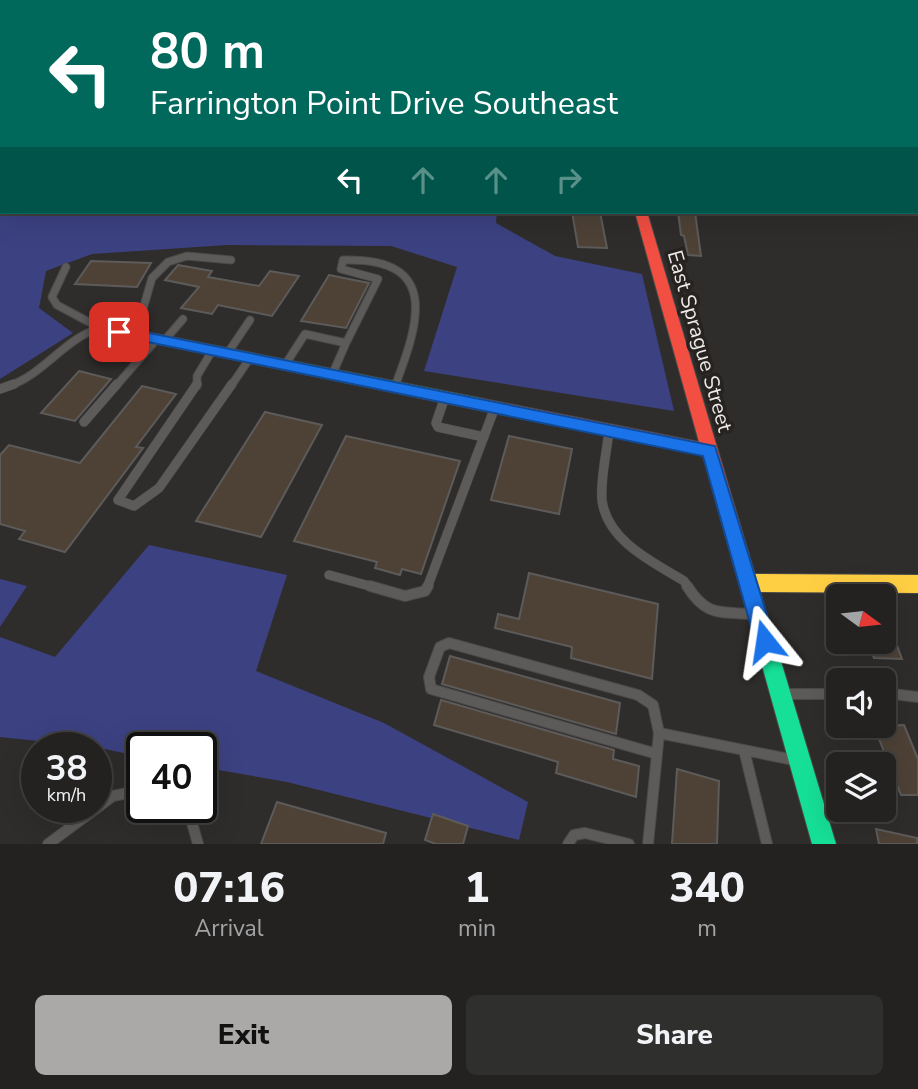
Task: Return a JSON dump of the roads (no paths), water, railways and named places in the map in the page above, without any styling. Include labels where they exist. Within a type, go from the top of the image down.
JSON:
[{"type":"street","name":"East Sprague Street","points":[[642,214],[824,844]]},
{"type":"street","points":[[100,328],[710,450]]},
{"type":"street","points":[[749,583],[918,584]]},
{"type":"lane","points":[[119,332],[146,304],[151,281],[158,269],[170,261],[190,255],[231,260]]},
{"type":"lane","points":[[332,375],[378,279],[341,269],[343,260],[389,266],[407,275],[418,299],[409,349],[394,387]]},
{"type":"lane","points":[[66,267],[52,297],[57,305],[100,328]]},
{"type":"lane","points":[[84,422],[183,319]]},
{"type":"lane","points":[[250,320],[197,376],[197,386],[118,500],[134,506],[159,488],[250,358]]},
{"type":"lane","points":[[0,389],[23,381],[86,332],[100,328]]},
{"type":"lane","points":[[285,365],[305,334],[338,339],[346,343]]},
{"type":"lane","points":[[445,397],[436,423],[438,427],[484,437]]},
{"type":"lane","points":[[329,575],[405,596],[425,591],[432,581],[495,407]]},
{"type":"lane","points":[[609,430],[602,501],[615,531],[634,549],[677,575],[695,600],[709,611],[757,614]]},
{"type":"lane","points":[[648,844],[657,754],[659,733],[653,705],[638,695],[449,643],[440,647],[429,677],[431,688],[657,754]]},
{"type":"lane","points":[[779,694],[826,694]]},
{"type":"lane","points":[[896,694],[918,697]]},
{"type":"lane","points":[[659,733],[800,761]]},
{"type":"lane","points":[[744,750],[767,844]]},
{"type":"lane","points":[[48,844],[113,796],[126,793]]},
{"type":"lane","points":[[192,823],[198,844]]},
{"type":"lane","points":[[568,844],[574,835],[585,833],[629,844]]}]
